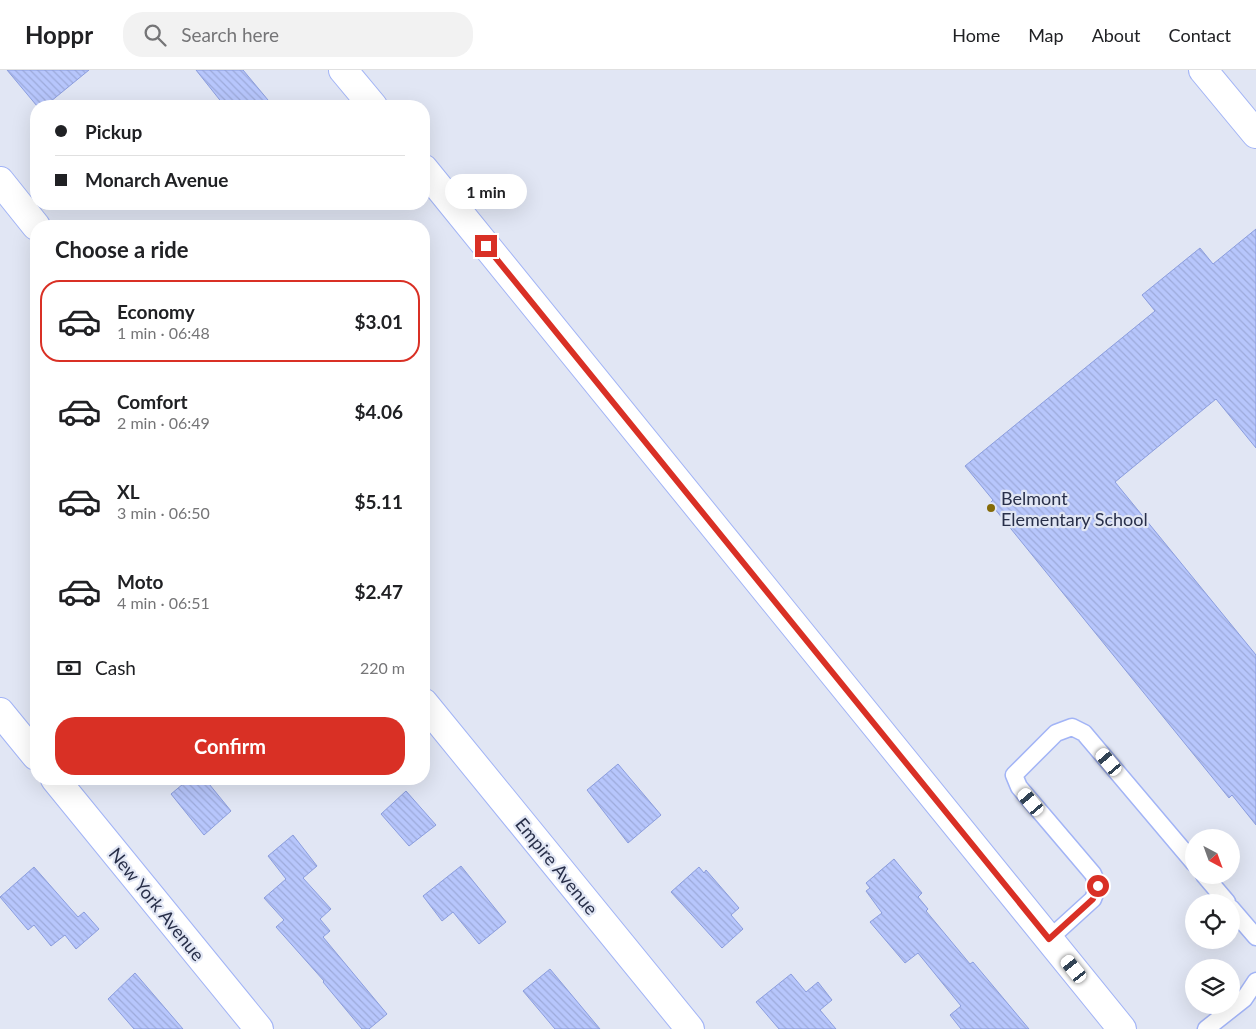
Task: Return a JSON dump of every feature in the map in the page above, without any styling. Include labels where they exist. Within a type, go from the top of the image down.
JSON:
[{"type":"street","points":[[343,70],[368,100]]},
{"type":"street","points":[[1203,70],[1256,134]]},
{"type":"street","points":[[430,176],[1122,1029]]},
{"type":"street","points":[[0,181],[31,220]]},
{"type":"street","name":"Empire Avenue","points":[[430,710],[690,1029]]},
{"type":"street","points":[[0,712],[30,749]]},
{"type":"street","name":"New York Avenue","points":[[60,785],[259,1029]]},
{"type":"lane","points":[[1049,939],[1093,899],[1098,886],[1093,874],[1019,787],[1014,775],[1020,766],[1056,733],[1072,727],[1084,733],[1185,852]]},
{"type":"lane","points":[[1212,884],[1220,894]]},
{"type":"lane","points":[[1240,918],[1256,937]]},
{"type":"lane","points":[[1206,1029],[1244,999],[1256,981]]},
{"type":"building","points":[[7,70],[89,70],[52,100],[32,100]]},
{"type":"building","points":[[196,70],[243,70],[268,100],[220,100]]},
{"type":"building","points":[[1256,229],[1256,448],[1216,399],[1115,482],[1256,655],[1256,825],[1232,795],[1229,798],[990,503],[993,500],[965,466],[1155,311],[1142,295],[1200,248],[1213,264]]},
{"type":"building","points":[[618,764],[661,815],[628,843],[587,790]]},
{"type":"building","points":[[182,785],[210,785],[231,811],[204,835],[171,794]]},
{"type":"building","points":[[406,791],[436,825],[409,846],[381,814]]},
{"type":"building","points":[[293,835],[317,866],[303,878],[331,909],[320,919],[330,931],[323,937],[387,1014],[369,1029],[362,1029],[324,981],[276,927],[284,920],[264,898],[286,879],[268,856]]},
{"type":"building","points":[[894,859],[922,893],[918,897],[928,909],[926,911],[970,964],[973,962],[1029,1029],[961,1029],[950,1015],[961,1006],[918,953],[905,963],[870,922],[882,913],[866,891],[870,888],[866,883]]},
{"type":"building","points":[[461,866],[506,922],[479,944],[453,912],[442,921],[423,896]]},
{"type":"building","points":[[34,867],[78,917],[84,912],[99,929],[76,949],[65,935],[51,946],[34,925],[28,930],[0,897]]},
{"type":"building","points":[[699,867],[704,873],[706,870],[739,908],[731,915],[743,929],[722,948],[671,892]]},
{"type":"building","points":[[550,969],[600,1029],[555,1029],[523,991]]},
{"type":"building","points":[[135,973],[183,1029],[134,1029],[108,999]]},
{"type":"building","points":[[791,974],[806,992],[818,982],[832,1000],[820,1010],[836,1029],[779,1029],[756,1002]]},
{"type":"place","name":"Belmont Elementary School","points":[[991,508]]},
{"type":"route","points":[[486,246],[1049,939],[1093,899],[1098,886]]}]
